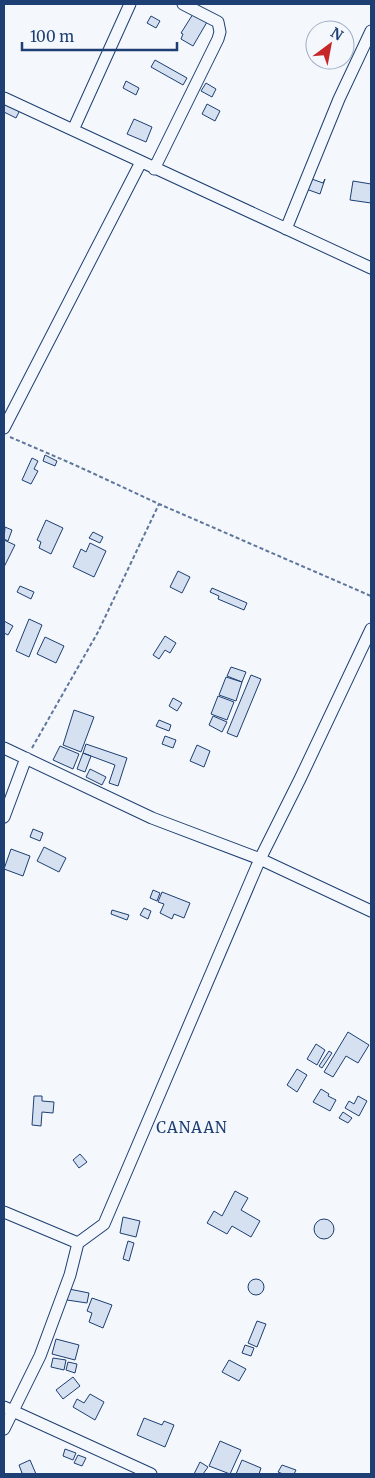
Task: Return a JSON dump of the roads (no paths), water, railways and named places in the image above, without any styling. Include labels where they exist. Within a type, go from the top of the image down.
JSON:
[{"type":"street","points":[[73,130],[130,4]]},
{"type":"street","points":[[154,168],[220,32],[218,22],[183,4]]},
{"type":"street","points":[[286,229],[339,99],[371,31]]},
{"type":"street","points":[[4,98],[371,268]]},
{"type":"street","points":[[4,428],[141,162]]},
{"type":"street","points":[[4,1429],[8,1409],[40,1356],[70,1275],[78,1242],[104,1224],[260,859],[371,629]]},
{"type":"street","points":[[4,748],[152,818],[260,859],[371,911]]},
{"type":"street","points":[[4,816],[26,758]]},
{"type":"street","points":[[4,1212],[78,1242]]},
{"type":"street","points":[[8,1409],[151,1474]]},
{"type":"district","name":"CANAAN","points":[[192,1128]]}]
